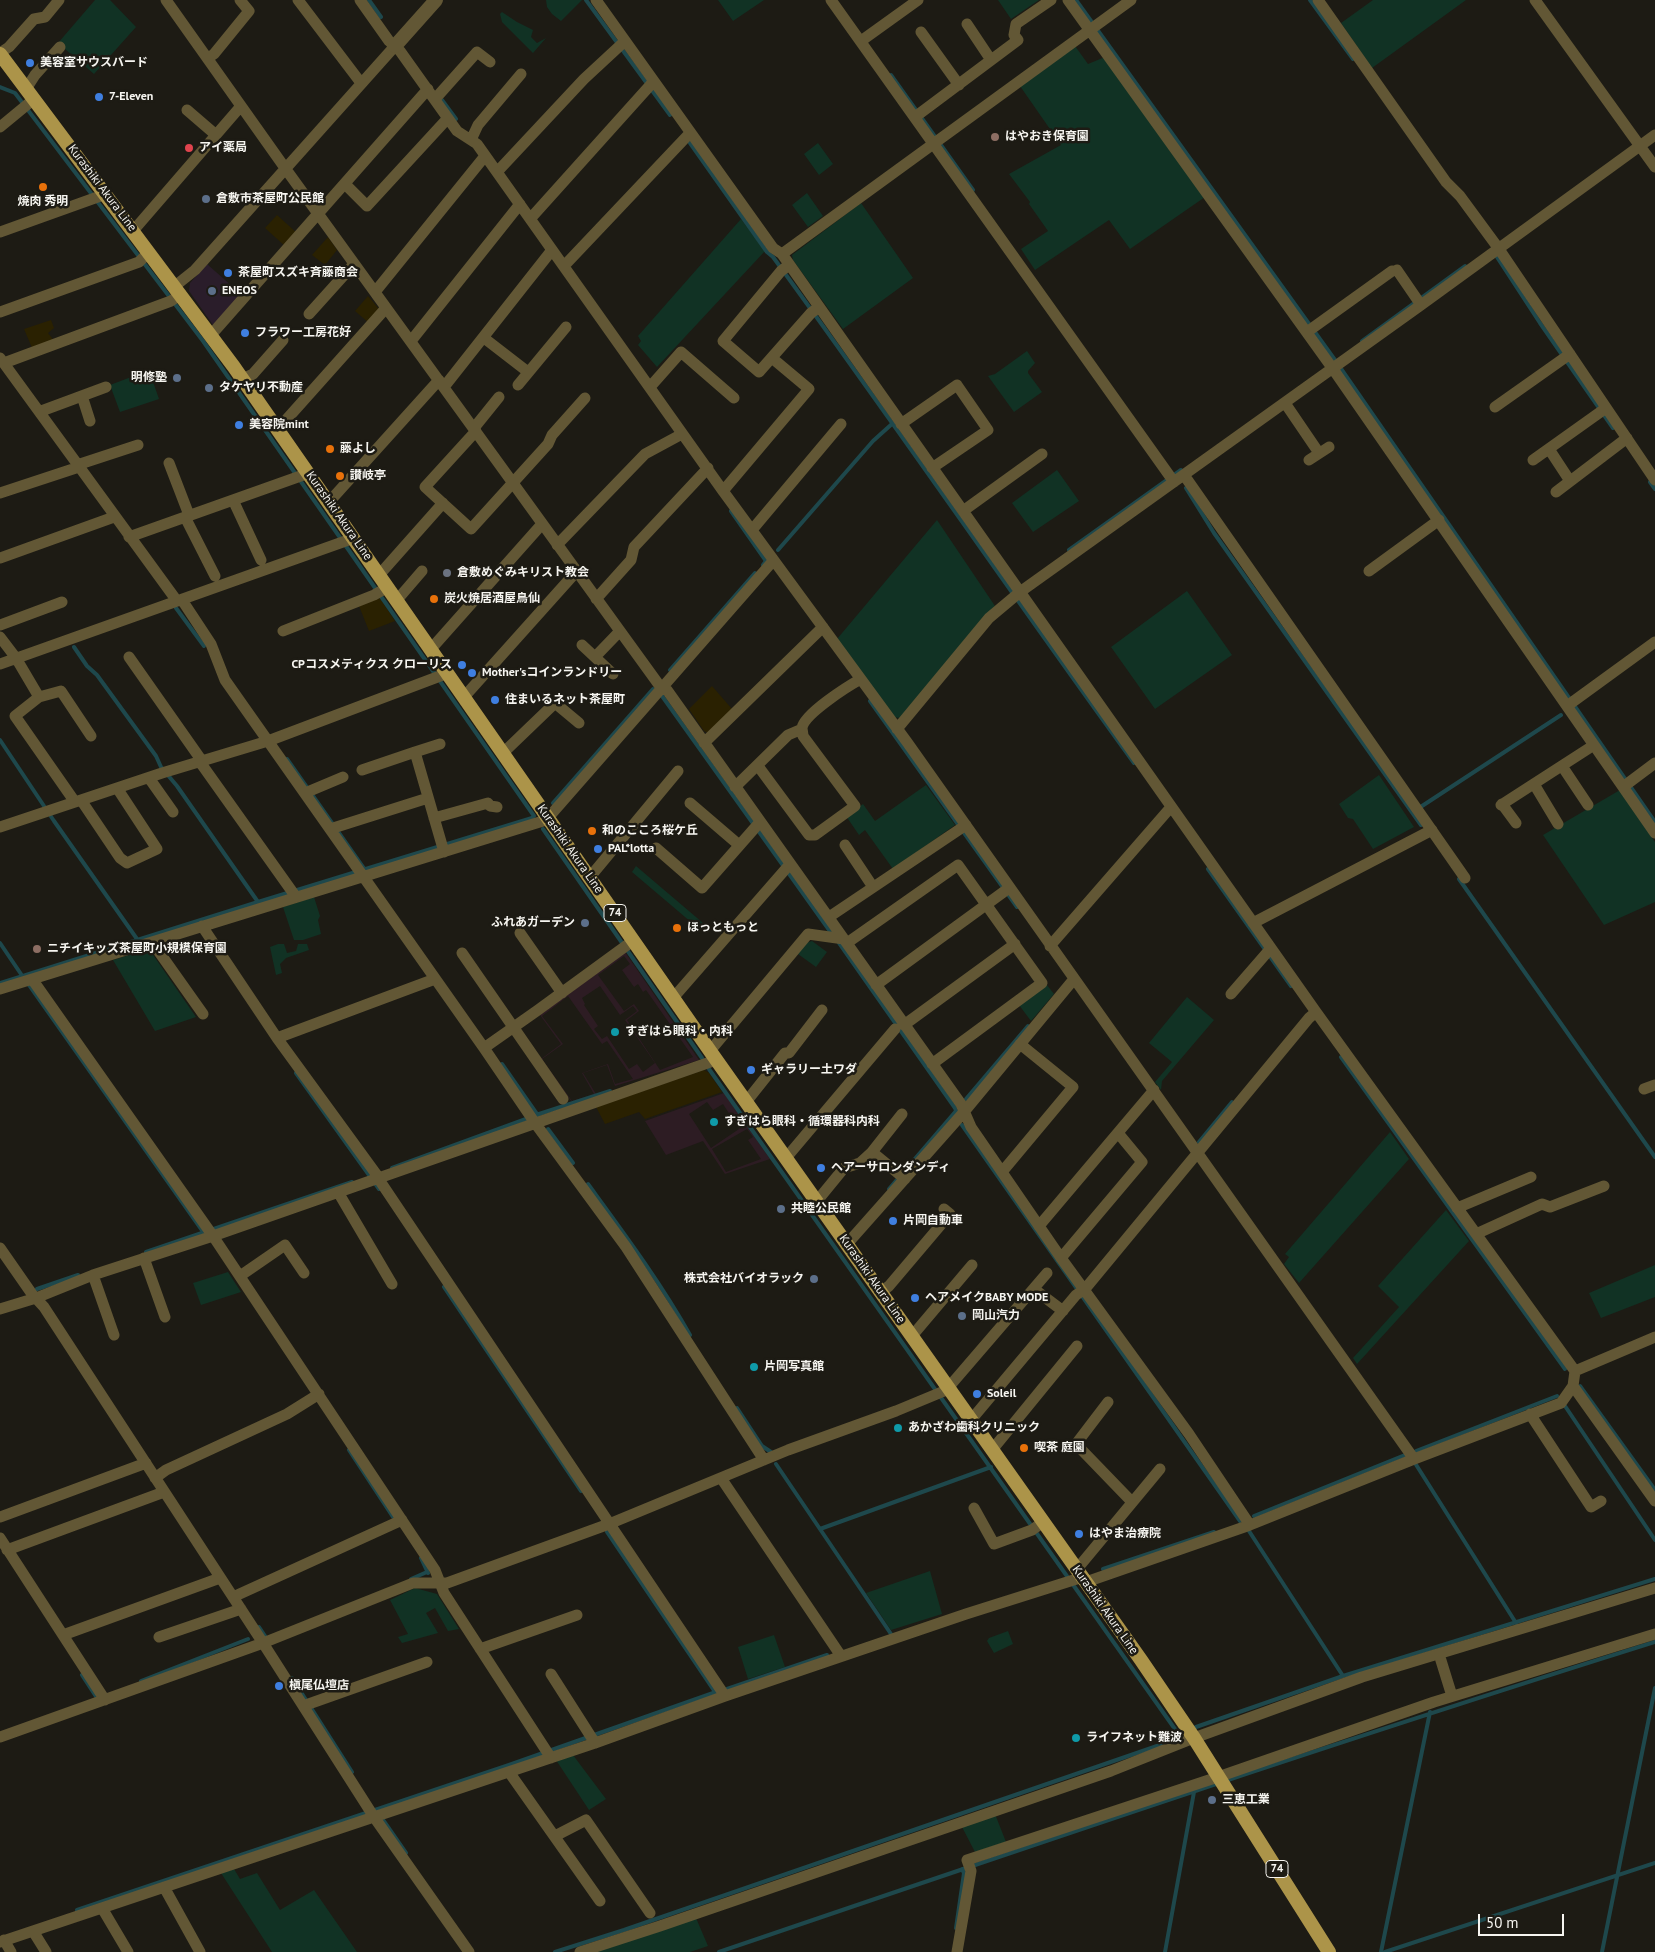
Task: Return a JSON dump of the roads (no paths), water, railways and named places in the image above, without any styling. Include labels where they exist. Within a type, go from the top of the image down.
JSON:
[{"type":"main road","name":"Kurashiki Akura Line","points":[[0,54],[28,100],[98,197],[133,231],[144,257],[211,335],[243,379],[278,429],[301,476],[329,502],[347,540],[380,574],[382,591],[397,600],[431,649],[441,676],[464,697],[590,876],[627,944],[674,997],[912,1336],[944,1391],[971,1420],[992,1450],[1037,1526],[1078,1578],[1194,1738],[1328,1952]]},
{"type":"street","points":[[0,54],[9,47],[34,19],[44,16],[59,0]]},
{"type":"street","points":[[166,0],[352,266],[375,292],[385,310],[411,342],[540,526],[557,544],[574,574],[596,598],[617,633],[662,689],[667,690],[735,787],[757,825],[787,868],[829,917],[839,939],[876,985],[899,1027],[932,1064],[961,1104],[971,1127],[1040,1226],[1081,1292],[1189,1434],[1250,1524]]},
{"type":"street","points":[[208,58],[214,54],[249,12],[240,0]]},
{"type":"street","points":[[298,0],[361,83]]},
{"type":"street","points":[[360,0],[462,136],[477,144],[483,158],[497,172],[517,207],[530,219],[550,252],[564,266],[650,387],[705,471],[723,491],[773,561],[782,569],[820,630],[857,681],[898,729],[1006,890],[1050,946],[1072,981],[1198,1152],[1414,1458]]},
{"type":"street","points":[[436,0],[285,168],[175,295],[1,360],[40,413],[111,518],[129,537],[211,644],[224,680],[268,741],[309,791],[361,873],[435,979],[487,1046],[535,1123],[626,1247],[764,1460]]},
{"type":"street","points":[[12,1952],[2,1941],[375,1814],[509,1772],[548,1754],[725,1696],[839,1653],[1250,1524],[1414,1458],[1560,1403],[1573,1386],[1575,1371],[1268,951],[1254,923],[1169,809],[1016,595],[963,512],[901,424],[785,268],[782,254],[773,248],[690,132],[651,84],[596,0]]},
{"type":"street","points":[[831,0],[864,39],[1176,478],[1417,809],[1428,832],[1465,878]]},
{"type":"street","points":[[864,39],[918,0]]},
{"type":"street","points":[[918,115],[1018,40],[1014,35],[1016,24],[1052,0]]},
{"type":"street","points":[[1068,0],[1094,27],[1311,329],[1439,520],[1570,703],[1594,745],[1626,785],[1655,833]]},
{"type":"street","points":[[782,254],[1132,0]]},
{"type":"street","points":[[1318,0],[1446,182],[1460,196],[1566,357],[1624,440],[1655,480]]},
{"type":"street","points":[[1535,0],[1655,167]]},
{"type":"street","points":[[967,24],[991,60]]},
{"type":"street","points":[[921,32],[958,85]]},
{"type":"street","points":[[497,172],[584,79],[623,43]]},
{"type":"street","points":[[0,127],[28,100],[35,75],[60,47]]},
{"type":"street","points":[[435,99],[477,52],[490,62]]},
{"type":"street","points":[[471,140],[478,125],[521,74]]},
{"type":"street","points":[[530,219],[651,84]]},
{"type":"street","points":[[211,335],[428,89]]},
{"type":"street","points":[[133,231],[240,108]]},
{"type":"street","points":[[187,110],[216,135]]},
{"type":"street","points":[[345,184],[367,206],[448,118]]},
{"type":"street","points":[[564,266],[690,132]]},
{"type":"street","points":[[898,729],[988,618],[1016,595],[1176,478],[1284,403],[1419,301],[1496,249],[1655,135]]},
{"type":"street","points":[[375,292],[483,158]]},
{"type":"street","points":[[0,232],[98,197]]},
{"type":"street","points":[[411,342],[517,207]]},
{"type":"street","points":[[329,502],[484,338],[550,252]]},
{"type":"street","points":[[0,312],[144,257]]},
{"type":"street","points":[[309,314],[352,266]]},
{"type":"street","points":[[785,268],[723,340],[759,372],[815,310]]},
{"type":"street","points":[[1311,329],[1394,270],[1419,301]]},
{"type":"street","points":[[278,429],[385,310]]},
{"type":"street","points":[[518,385],[566,327]]},
{"type":"street","points":[[484,338],[528,372]]},
{"type":"street","points":[[243,379],[253,374],[283,340]]},
{"type":"street","points":[[650,387],[681,352],[734,398]]},
{"type":"street","points":[[1495,407],[1566,357]]},
{"type":"street","points":[[723,491],[809,389],[772,358]]},
{"type":"street","points":[[901,424],[957,385],[988,430],[932,468]]},
{"type":"street","points":[[40,413],[106,387]]},
{"type":"street","points":[[82,396],[90,421]]},
{"type":"street","points":[[499,397],[474,432],[425,487],[471,529],[548,444],[552,435],[585,398]]},
{"type":"street","points":[[1284,403],[1319,454]]},
{"type":"street","points":[[1533,460],[1603,410]]},
{"type":"street","points":[[752,530],[841,424]]},
{"type":"street","points":[[557,544],[645,454],[680,435]]},
{"type":"street","points":[[1556,492],[1624,440]]},
{"type":"street","points":[[0,494],[138,445]]},
{"type":"street","points":[[1549,449],[1570,481]]},
{"type":"street","points":[[963,512],[1042,454]]},
{"type":"street","points":[[169,463],[187,516],[215,576]]},
{"type":"street","points":[[596,598],[631,560],[634,547],[705,471]]},
{"type":"street","points":[[129,537],[301,476]]},
{"type":"street","points":[[233,500],[261,560]]},
{"type":"street","points":[[380,574],[442,503]]},
{"type":"street","points":[[0,558],[111,518]]},
{"type":"street","points":[[1369,571],[1439,520]]},
{"type":"street","points":[[431,649],[540,526]]},
{"type":"street","points":[[0,664],[347,540]]},
{"type":"street","points":[[0,990],[152,942],[293,893],[443,848],[541,822],[548,818],[773,561]]},
{"type":"street","points":[[397,600],[422,571]]},
{"type":"street","points":[[464,697],[574,574]]},
{"type":"street","points":[[283,631],[382,591]]},
{"type":"street","points":[[0,625],[62,602]]},
{"type":"street","points":[[704,743],[820,630]]},
{"type":"street","points":[[595,657],[617,633]]},
{"type":"street","points":[[0,637],[16,658],[39,697]]},
{"type":"street","points":[[1570,703],[1655,642]]},
{"type":"street","points":[[582,644],[612,674]]},
{"type":"street","points":[[129,657],[293,893]]},
{"type":"street","points":[[0,827],[166,772],[268,741],[441,676]]},
{"type":"street","points":[[758,766],[809,835],[815,835],[855,806],[804,736],[802,728],[806,719],[838,693],[857,681]]},
{"type":"street","points":[[91,736],[61,692],[39,697],[15,716],[120,858],[127,863],[157,849],[117,788]]},
{"type":"street","points":[[503,753],[555,703],[579,723]]},
{"type":"street","points":[[735,787],[788,735],[802,728]]},
{"type":"street","points":[[362,770],[440,744]]},
{"type":"street","points":[[1516,823],[1501,805],[1594,745]]},
{"type":"street","points":[[415,752],[443,848]]},
{"type":"street","points":[[1626,785],[1655,763]]},
{"type":"street","points":[[1562,766],[1588,805]]},
{"type":"street","points":[[590,876],[678,771]]},
{"type":"street","points":[[309,791],[343,776]]},
{"type":"street","points":[[149,778],[173,812]]},
{"type":"street","points":[[1534,784],[1558,824]]},
{"type":"street","points":[[334,828],[428,798]]},
{"type":"street","points":[[434,818],[490,802]]},
{"type":"street","points":[[690,803],[739,845]]},
{"type":"street","points":[[1050,946],[1169,809]]},
{"type":"street","points":[[656,848],[702,888],[757,825]]},
{"type":"street","points":[[829,917],[962,827]]},
{"type":"street","points":[[1254,923],[1428,832]]},
{"type":"street","points":[[845,845],[873,887]]},
{"type":"street","points":[[0,1309],[36,1298],[210,1232],[338,1192],[376,1177],[535,1123],[713,1055],[808,934],[839,939],[958,865],[1042,983],[932,1064]]},
{"type":"street","points":[[674,997],[787,868]]},
{"type":"street","points":[[876,985],[1006,890]]},
{"type":"street","points":[[197,927],[376,1177],[725,1696]]},
{"type":"street","points":[[520,933],[562,993]]},
{"type":"street","points":[[152,942],[203,1014]]},
{"type":"street","points":[[487,1046],[627,944]]},
{"type":"street","points":[[786,1158],[899,1027],[1015,944]]},
{"type":"street","points":[[1231,994],[1268,951]]},
{"type":"street","points":[[462,953],[564,1099]]},
{"type":"street","points":[[277,1038],[435,979]]},
{"type":"street","points":[[28,981],[240,1276],[315,1396],[399,1521],[435,1570],[444,1593],[548,1754]]},
{"type":"street","points":[[847,1244],[902,1176],[964,1112],[1072,981]]},
{"type":"street","points":[[746,1102],[785,1053],[789,1053],[822,1010]]},
{"type":"street","points":[[971,1420],[1081,1292],[1313,1014]]},
{"type":"street","points":[[1002,1172],[1073,1087],[1020,1044]]},
{"type":"street","points":[[1040,1226],[1152,1092]]},
{"type":"street","points":[[816,1201],[844,1168],[860,1164],[872,1152],[902,1114]]},
{"type":"street","points":[[1061,1258],[1142,1162],[1118,1133]]},
{"type":"street","points":[[872,1152],[902,1176]]},
{"type":"street","points":[[1457,1208],[1530,1177]]},
{"type":"street","points":[[1476,1234],[1542,1204],[1550,1206],[1604,1186]]},
{"type":"street","points":[[338,1192],[392,1284]]},
{"type":"street","points":[[881,1292],[889,1286],[950,1214],[944,1209]]},
{"type":"street","points":[[240,1276],[284,1246],[304,1274]]},
{"type":"street","points":[[0,1248],[36,1298],[146,1463],[158,1476],[164,1492],[220,1578],[236,1596],[241,1609],[263,1643],[306,1704],[375,1814],[469,1952]]},
{"type":"street","points":[[144,1258],[165,1317]]},
{"type":"street","points":[[912,1336],[920,1329],[972,1265]]},
{"type":"street","points":[[0,1737],[103,1697],[263,1643],[413,1582],[447,1583],[944,1391],[1047,1273]]},
{"type":"street","points":[[93,1275],[114,1335]]},
{"type":"street","points":[[1034,1289],[1063,1311]]},
{"type":"street","points":[[1575,1371],[1655,1337]]},
{"type":"street","points":[[992,1450],[1077,1346]]},
{"type":"street","points":[[1573,1386],[1655,1501]]},
{"type":"street","points":[[158,1476],[287,1414],[315,1396]]},
{"type":"street","points":[[1108,1402],[1076,1444],[1132,1502]]},
{"type":"street","points":[[1530,1414],[1591,1507],[1601,1501]]},
{"type":"street","points":[[0,1517],[146,1463]]},
{"type":"street","points":[[1078,1578],[1132,1502],[1160,1469]]},
{"type":"street","points":[[721,1478],[839,1653]]},
{"type":"street","points":[[7,1550],[164,1492]]},
{"type":"street","points":[[974,1508],[994,1544],[1037,1526]]},
{"type":"street","points":[[236,1596],[399,1521]]},
{"type":"street","points":[[0,1538],[103,1697]]},
{"type":"street","points":[[63,1635],[220,1578]]},
{"type":"street","points":[[580,1952],[1111,1771],[1194,1738],[1362,1677],[1655,1588]]},
{"type":"street","points":[[158,1637],[241,1609]]},
{"type":"street","points":[[480,1649],[577,1615]]},
{"type":"street","points":[[957,1952],[969,1866],[967,1860],[1220,1781],[1452,1696],[1655,1634]]},
{"type":"street","points":[[1439,1654],[1452,1696]]},
{"type":"street","points":[[306,1704],[427,1662]]},
{"type":"street","points":[[551,1674],[592,1740]]},
{"type":"street","points":[[509,1772],[600,1901]]},
{"type":"street","points":[[555,1836],[586,1820],[650,1913]]},
{"type":"street","points":[[164,1887],[200,1952]]},
{"type":"street","points":[[102,1908],[128,1952]]},
{"type":"street","points":[[33,1931],[46,1952]]},
{"type":"waterway","points":[[369,0],[381,17]]},
{"type":"waterway","points":[[586,0],[670,115]]},
{"type":"waterway","points":[[1076,0],[1335,360],[1655,822]]},
{"type":"waterway","points":[[1310,0],[1353,59]]},
{"type":"waterway","points":[[891,75],[973,190]]},
{"type":"waterway","points":[[0,87],[15,93],[203,341],[534,816]]},
{"type":"waterway","points":[[442,100],[456,119]]},
{"type":"waterway","points":[[690,143],[767,252],[773,257],[864,383],[1134,763]]},
{"type":"waterway","points":[[1495,254],[1613,428]]},
{"type":"waterway","points":[[1362,341],[1465,266]]},
{"type":"waterway","points":[[778,550],[873,441],[893,423]]},
{"type":"waterway","points":[[1069,550],[1181,470]]},
{"type":"waterway","points":[[1650,482],[1655,489]]},
{"type":"waterway","points":[[1186,488],[1214,533],[1421,825]]},
{"type":"waterway","points":[[731,511],[766,561],[763,565]]},
{"type":"waterway","points":[[670,670],[755,573]]},
{"type":"waterway","points":[[176,608],[204,646]]},
{"type":"waterway","points":[[74,647],[87,666],[97,675],[156,756],[161,767],[177,786],[258,902]]},
{"type":"waterway","points":[[553,803],[653,689]]},
{"type":"waterway","points":[[662,696],[832,934]]},
{"type":"waterway","points":[[870,701],[1017,907]]},
{"type":"waterway","points":[[1419,808],[1561,715]]},
{"type":"waterway","points":[[0,740],[137,939]]},
{"type":"waterway","points":[[287,759],[365,870]]},
{"type":"waterway","points":[[0,983],[532,818]]},
{"type":"waterway","points":[[543,829],[702,1058]]},
{"type":"waterway","points":[[1208,869],[1291,986]]},
{"type":"waterway","points":[[1459,879],[1655,1157]]},
{"type":"waterway","points":[[837,940],[957,1113]]},
{"type":"waterway","points":[[0,943],[23,977]]},
{"type":"waterway","points":[[27,982],[204,1233]]},
{"type":"waterway","points":[[966,1099],[1028,1026]]},
{"type":"waterway","points":[[1341,1057],[1565,1369]]},
{"type":"waterway","points":[[502,1064],[539,1117]]},
{"type":"waterway","points":[[709,1069],[1177,1732]]},
{"type":"waterway","points":[[296,1073],[379,1189]]},
{"type":"waterway","points":[[536,1115],[610,1091]]},
{"type":"waterway","points":[[1199,1142],[1232,1102]]},
{"type":"waterway","points":[[889,1189],[956,1111]]},
{"type":"waterway","points":[[392,1168],[526,1119]]},
{"type":"waterway","points":[[962,1125],[1240,1521]]},
{"type":"waterway","points":[[548,1129],[573,1163]]},
{"type":"waterway","points":[[146,1252],[352,1182]]},
{"type":"waterway","points":[[588,1184],[654,1277],[690,1335]]},
{"type":"waterway","points":[[37,1289],[78,1275]]},
{"type":"waterway","points":[[444,1287],[581,1491]]},
{"type":"waterway","points":[[1580,1386],[1655,1490]]},
{"type":"waterway","points":[[1416,1451],[1557,1396]]},
{"type":"waterway","points":[[1565,1406],[1655,1540]]},
{"type":"waterway","points":[[737,1408],[762,1446],[771,1452]]},
{"type":"waterway","points":[[349,1450],[393,1517]]},
{"type":"waterway","points":[[1254,1516],[1405,1455]]},
{"type":"waterway","points":[[1415,1463],[1516,1623]]},
{"type":"waterway","points":[[776,1464],[891,1634]]},
{"type":"waterway","points":[[820,1529],[991,1467]]},
{"type":"waterway","points":[[1249,1531],[1343,1676]]},
{"type":"waterway","points":[[607,1532],[715,1692]]},
{"type":"waterway","points":[[1103,1569],[1214,1532]]},
{"type":"waterway","points":[[421,1558],[428,1573]]},
{"type":"waterway","points":[[411,1579],[427,1572]]},
{"type":"waterway","points":[[1196,1727],[1343,1676],[1655,1579]]},
{"type":"waterway","points":[[259,1627],[267,1639]]},
{"type":"waterway","points":[[141,1681],[248,1639]]},
{"type":"waterway","points":[[719,1952],[1303,1755],[1655,1642]]},
{"type":"waterway","points":[[727,1689],[827,1655]]},
{"type":"waterway","points":[[82,1675],[97,1698]]},
{"type":"waterway","points":[[292,1678],[352,1772]]},
{"type":"waterway","points":[[1602,1952],[1655,1688]]},
{"type":"waterway","points":[[77,1910],[509,1765],[716,1692]]},
{"type":"waterway","points":[[1381,1952],[1430,1712]]},
{"type":"waterway","points":[[555,1952],[624,1930],[1157,1746],[1175,1738],[1180,1730]]},
{"type":"waterway","points":[[1165,1952],[1194,1792]]},
{"type":"waterway","points":[[381,1817],[406,1853]]},
{"type":"waterway","points":[[1385,1952],[1655,1863]]},
{"type":"waterway","points":[[956,1928],[964,1873],[962,1869]]},
{"type":"place","name":"美容室サウスバード","points":[[30,63]]},
{"type":"place","name":"7-Eleven","points":[[99,97]]},
{"type":"place","name":"はやおき保育園","points":[[995,137]]},
{"type":"place","name":"アイ薬局","points":[[189,148]]},
{"type":"place","name":"焼肉 秀明","points":[[43,187]]},
{"type":"place","name":"倉敷市茶屋町公民館","points":[[206,199]]},
{"type":"place","name":"茶屋町スズキ斉藤商会","points":[[228,273]]},
{"type":"place","name":"ENEOS","points":[[212,291]]},
{"type":"place","name":"フラワー工房花好","points":[[245,333]]},
{"type":"place","name":"明修塾","points":[[177,378]]},
{"type":"place","name":"タケヤリ不動産","points":[[209,388]]},
{"type":"place","name":"美容院mint","points":[[239,425]]},
{"type":"place","name":"藤よし","points":[[330,449]]},
{"type":"place","name":"讃岐亭","points":[[340,476]]},
{"type":"place","name":"倉敷めぐみキリスト教会","points":[[447,573]]},
{"type":"place","name":"炭火焼居酒屋鳥仙","points":[[434,599]]},
{"type":"place","name":"CPコスメティクス クローリス","points":[[462,665]]},
{"type":"place","name":"Mother'sコインランドリー","points":[[472,673]]},
{"type":"place","name":"住まいるネット茶屋町","points":[[495,700]]},
{"type":"place","name":"和のこころ桜ケ丘","points":[[592,831]]},
{"type":"place","name":"PAL*lotta","points":[[598,849]]},
{"type":"place","name":"ふれあガーデン","points":[[585,923]]},
{"type":"place","name":"ほっともっと","points":[[677,928]]},
{"type":"place","name":"ニチイキッズ茶屋町小規模保育園","points":[[37,949]]},
{"type":"place","name":"すぎはら眼科・内科","points":[[615,1032]]},
{"type":"place","name":"ギャラリー土ワダ","points":[[751,1070]]},
{"type":"place","name":"すぎはら眼科・循環器科内科","points":[[714,1122]]},
{"type":"place","name":"ヘアーサロンダンディ","points":[[821,1168]]},
{"type":"place","name":"共睦公民館","points":[[781,1209]]},
{"type":"place","name":"片岡自動車","points":[[893,1221]]},
{"type":"place","name":"株式会社バイオラック","points":[[814,1279]]},
{"type":"place","name":"ヘアメイクBABY MODE","points":[[915,1298]]},
{"type":"place","name":"岡山汽力","points":[[962,1316]]},
{"type":"place","name":"片岡写真館","points":[[754,1367]]},
{"type":"place","name":"Soleil","points":[[977,1394]]},
{"type":"place","name":"あかざわ歯科クリニック","points":[[898,1428]]},
{"type":"place","name":"喫茶 庭園","points":[[1024,1448]]},
{"type":"place","name":"はやま治療院","points":[[1079,1534]]},
{"type":"place","name":"槇尾仏壇店","points":[[279,1686]]},
{"type":"place","name":"ライフネット難波","points":[[1076,1738]]},
{"type":"place","name":"三恵工業","points":[[1212,1800]]}]
